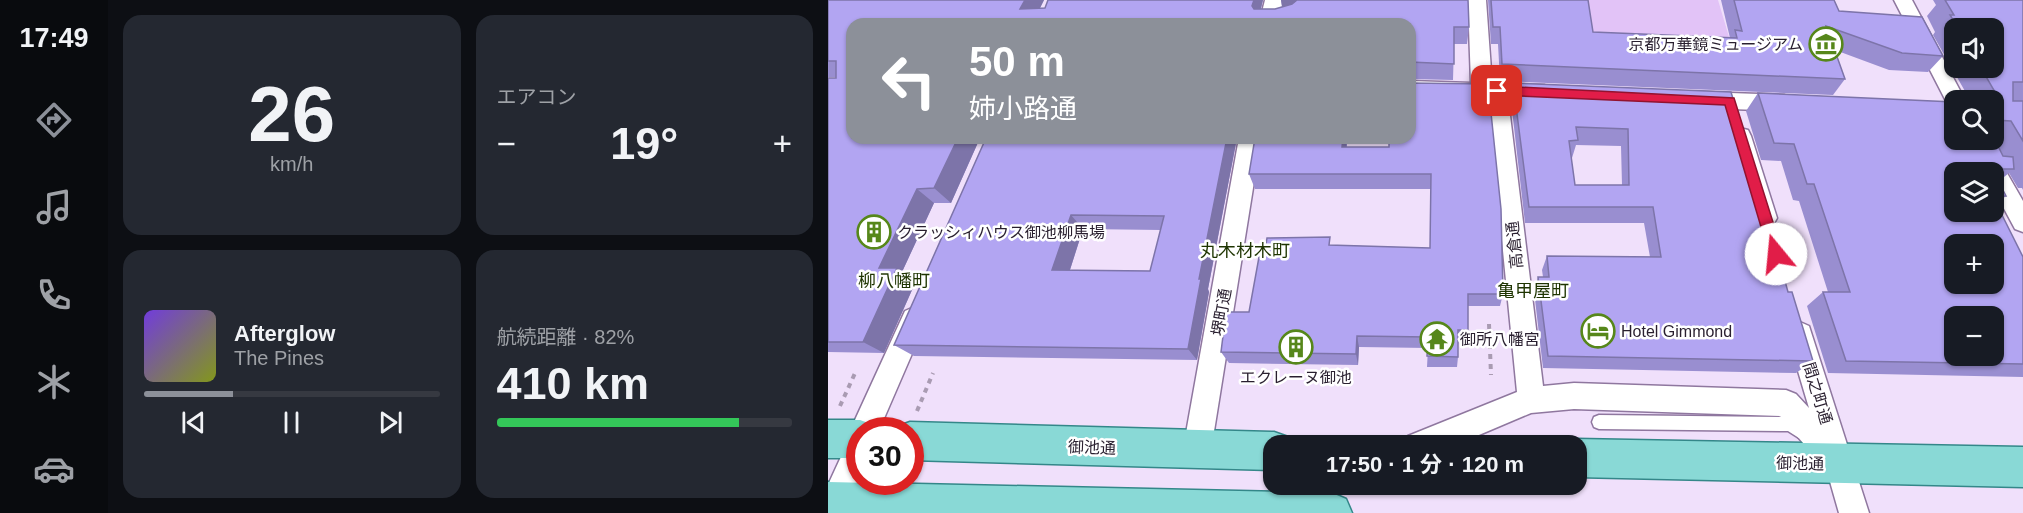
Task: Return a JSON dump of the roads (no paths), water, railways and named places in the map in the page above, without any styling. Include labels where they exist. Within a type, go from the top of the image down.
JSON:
[{"type":"main road","name":"御池通","points":[[924,432],[1197,450],[1263,451]]},
{"type":"main road","name":"御池通","points":[[1587,458],[2023,468]]},
{"type":"main road","points":[[832,506],[1332,513]]},
{"type":"street","points":[[1273,18],[1274,0]]},
{"type":"street","name":"高倉通","points":[[1477,0],[1531,400]]},
{"type":"street","points":[[1903,0],[1944,91]]},
{"type":"street","points":[[1416,89],[1567,94]]},
{"type":"street","points":[[1683,99],[1801,104]]},
{"type":"street","points":[[1730,101],[1771,237]]},
{"type":"street","name":"堺町通","points":[[1197,450],[1250,144]]},
{"type":"street","points":[[1983,150],[2023,222]]},
{"type":"street","points":[[871,417],[924,295]]},
{"type":"street","name":"間之町通","points":[[1795,317],[1854,513]]},
{"type":"street","points":[[1445,435],[1531,400],[1574,396],[1786,403],[1839,463]]},
{"type":"street","points":[[832,506],[846,475]]},
{"type":"lane","points":[[1599,422],[1791,424],[1839,463]]},
{"type":"place","name":"京都万華鏡ミュージアム","points":[[1826,44]]},
{"type":"place","name":"クラッシィハウス御池柳馬場","points":[[874,232]]},
{"type":"place","name":"Hotel Gimmond","points":[[1598,331]]},
{"type":"place","name":"御所八幡宮","points":[[1437,339]]},
{"type":"place","name":"エクレーヌ御池","points":[[1296,347]]},
{"type":"district","name":"丸木材木町","points":[[1245,251]]},
{"type":"district","name":"柳八幡町","points":[[894,281]]},
{"type":"district","name":"亀甲屋町","points":[[1533,291]]}]
